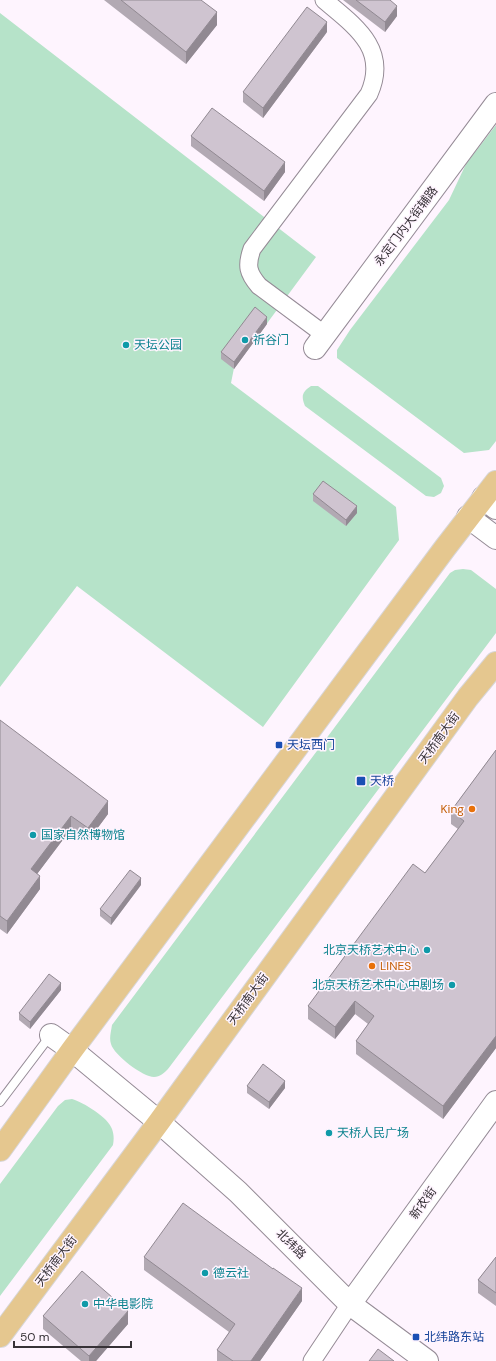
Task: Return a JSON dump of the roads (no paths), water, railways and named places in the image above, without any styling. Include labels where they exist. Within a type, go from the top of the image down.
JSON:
[{"type":"main road","points":[[0,1150],[72,1050],[468,517],[492,496]]},
{"type":"main road","name":"天桥南大街","points":[[0,1336],[159,1122],[459,710],[496,663]]},
{"type":"street","points":[[320,342],[259,286],[252,277],[249,270],[249,263],[252,249],[369,94],[373,85],[376,68],[375,60],[369,44],[363,34],[355,26],[324,0]]},
{"type":"street","name":"永定门内大街辅路","points":[[320,342],[496,104]]},
{"type":"street","points":[[468,517],[496,538]]},
{"type":"street","name":"北纬路","points":[[50,1035],[72,1050],[159,1122],[238,1192],[350,1304],[427,1361]]},
{"type":"street","name":"新农街","points":[[350,1304],[496,1102]]},
{"type":"street","points":[[312,1361],[350,1304]]},
{"type":"lane","points":[[0,1102],[50,1035]]},
{"type":"place","name":"祈谷门","points":[[245,340]]},
{"type":"place","name":"天坛公园","points":[[126,345]]},
{"type":"place","name":"天坛西门","points":[[279,745]]},
{"type":"place","name":"天桥","points":[[361,781]]},
{"type":"place","name":"King","points":[[472,809]]},
{"type":"place","name":"国家自然博物馆","points":[[33,835]]},
{"type":"place","name":"北京天桥艺术中心","points":[[427,950]]},
{"type":"place","name":"LINES","points":[[372,966]]},
{"type":"place","name":"北京天桥艺术中心中剧场","points":[[452,985]]},
{"type":"place","name":"天桥人民广场","points":[[329,1133]]},
{"type":"place","name":"德云社","points":[[205,1273]]},
{"type":"place","name":"中华电影院","points":[[85,1304]]},
{"type":"place","name":"北纬路东站","points":[[416,1337]]}]
